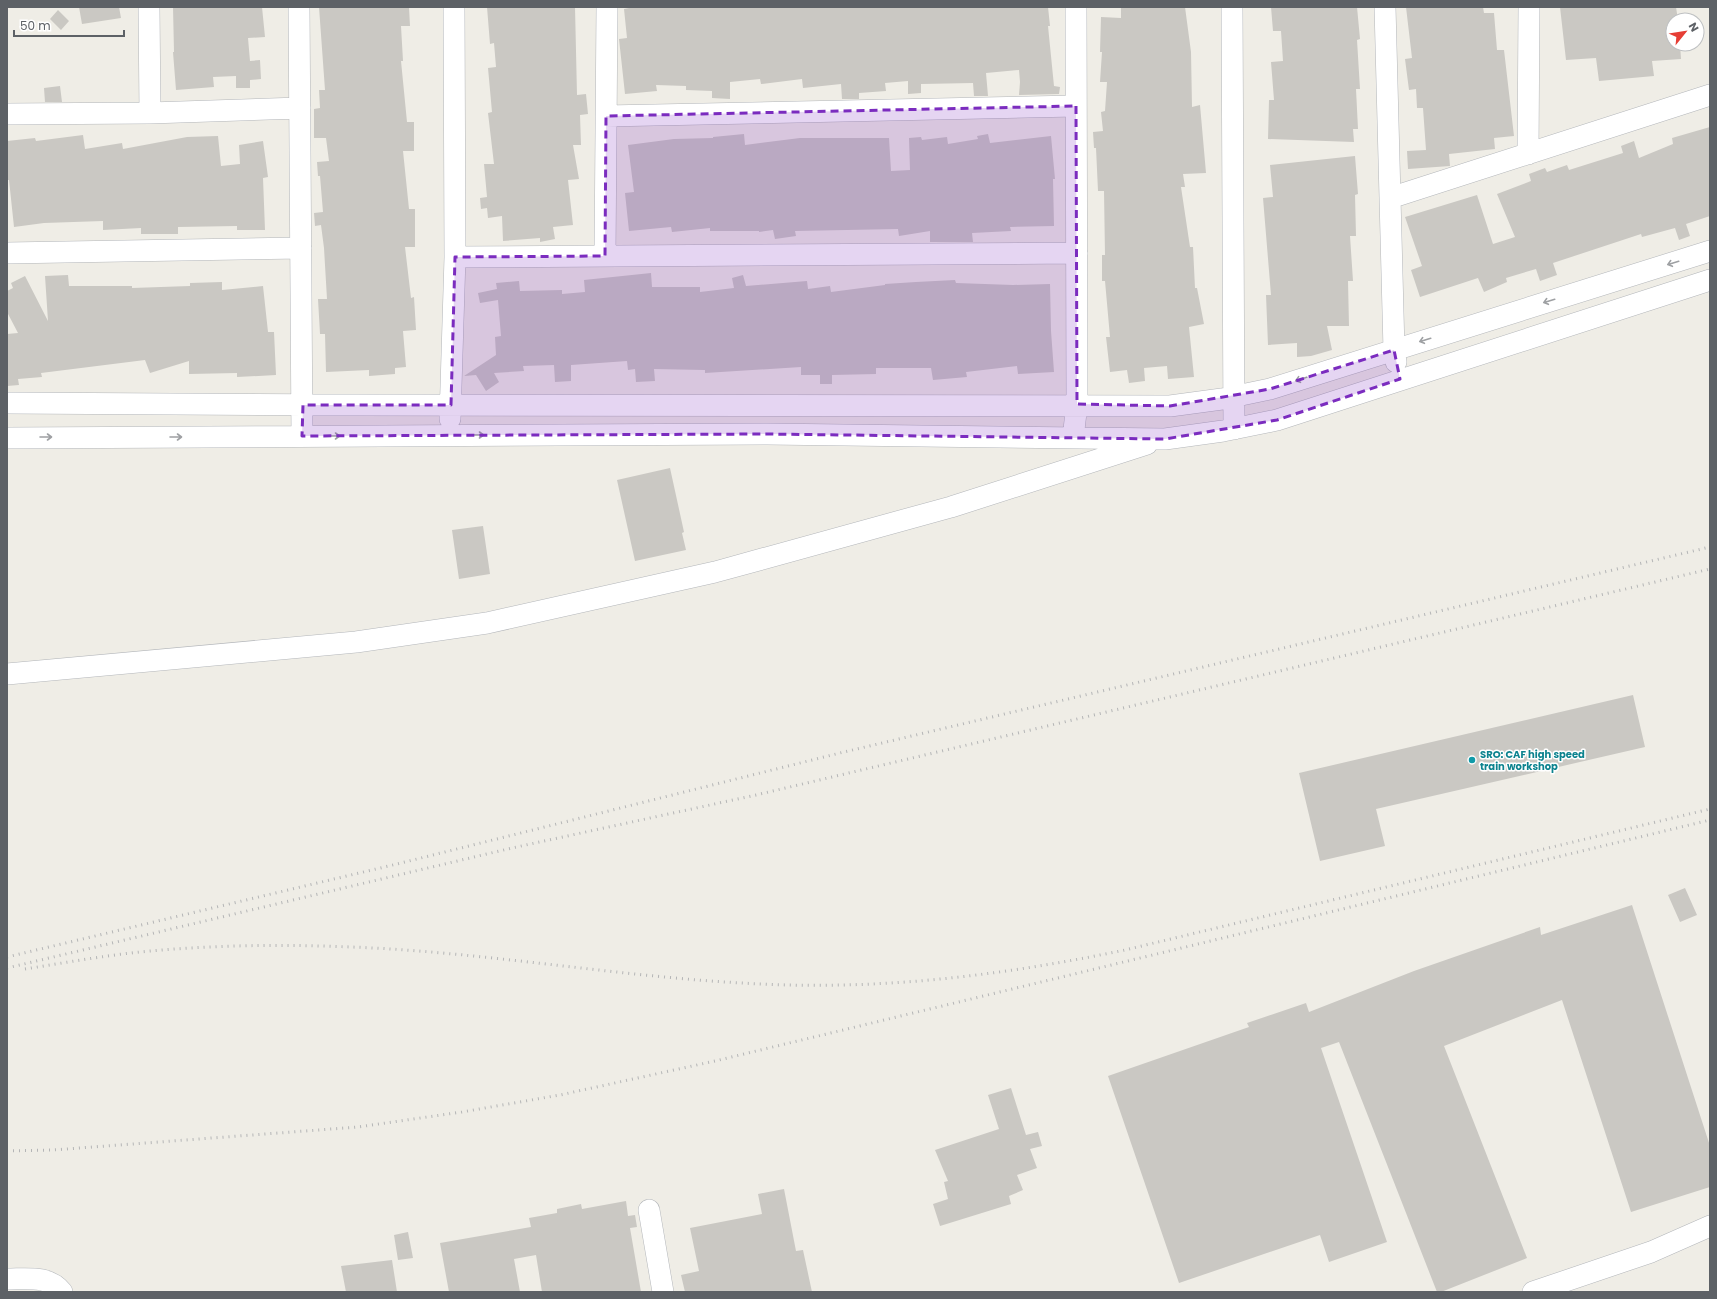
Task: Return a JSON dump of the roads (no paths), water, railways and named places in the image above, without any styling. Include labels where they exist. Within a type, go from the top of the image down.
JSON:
[{"type":"street","points":[[149,7],[150,113]]},
{"type":"street","points":[[299,7],[303,405],[302,436]]},
{"type":"street","points":[[449,435],[455,257],[454,7]]},
{"type":"street","points":[[605,256],[607,7]]},
{"type":"street","points":[[1073,438],[1077,404],[1076,7]]},
{"type":"street","points":[[1232,7],[1234,429]]},
{"type":"street","points":[[1385,7],[1394,350],[1400,379]]},
{"type":"street","points":[[1528,154],[1529,7]]},
{"type":"street","points":[[1390,198],[1710,95]]},
{"type":"street","points":[[606,116],[1076,106]]},
{"type":"street","points":[[7,114],[150,113],[300,108]]},
{"type":"street","points":[[7,253],[301,248]]},
{"type":"street","points":[[7,403],[303,405],[1077,404],[1170,406],[1270,389],[1710,251]]},
{"type":"street","points":[[455,257],[1077,253]]},
{"type":"street","points":[[7,438],[767,434],[1165,439],[1234,429],[1277,420],[1710,280]]},
{"type":"street","points":[[7,674],[356,642],[487,623],[715,572],[950,507],[1165,439]]},
{"type":"street","points":[[649,1210],[663,1292]]},
{"type":"street","points":[[1533,1292],[1651,1252],[1710,1226]]},
{"type":"street","points":[[7,1279],[44,1279],[54,1283],[62,1292]]},
{"type":"railway","points":[[7,957],[397,864],[844,752],[1710,547]]},
{"type":"railway","points":[[7,968],[512,848],[756,795],[1710,569]]},
{"type":"railway","points":[[25,969],[140,952],[219,947],[298,946],[351,947],[454,954],[658,976],[761,984],[853,985],[944,979],[1035,967],[1125,950],[1710,809]]},
{"type":"railway","points":[[7,1151],[53,1150],[358,1127],[462,1112],[560,1095],[715,1061],[1710,820]]},
{"type":"place","name":"SRO: CAF high speed train workshop","points":[[1472,760]]}]
